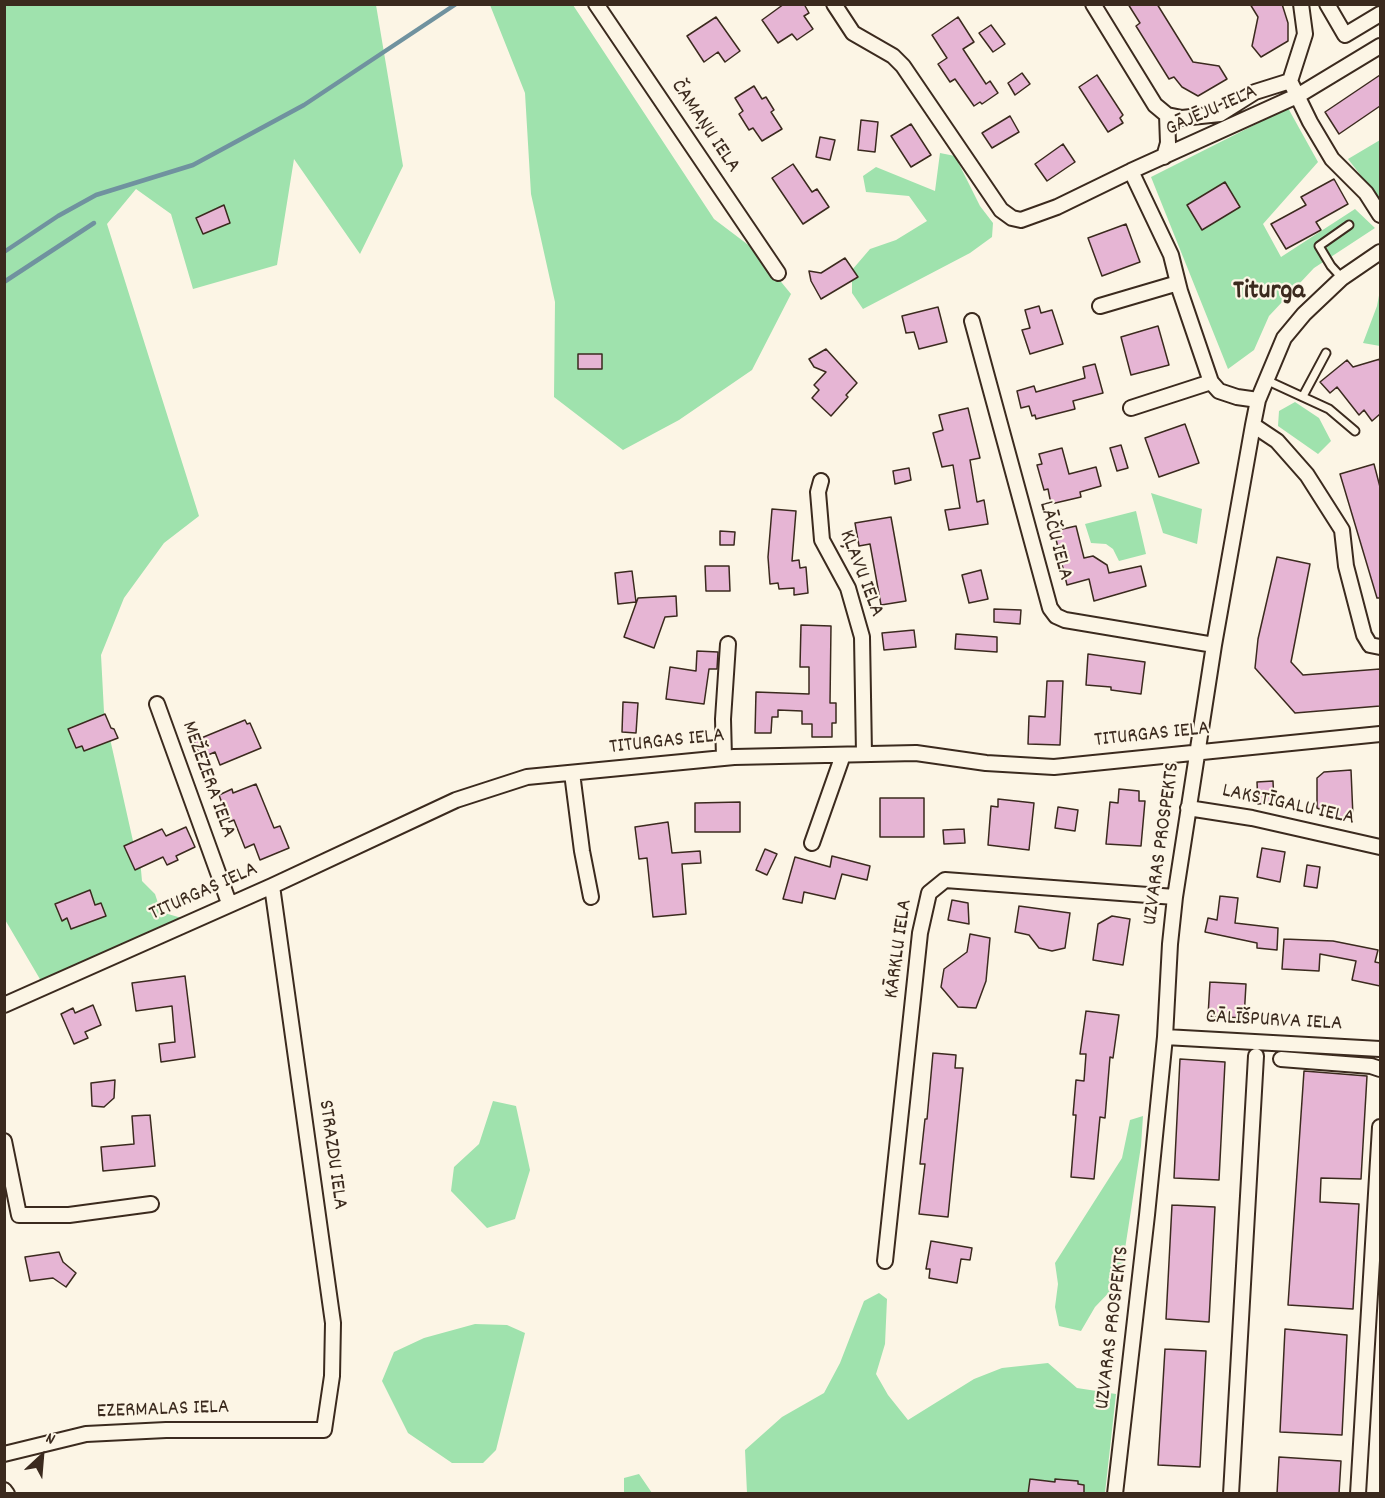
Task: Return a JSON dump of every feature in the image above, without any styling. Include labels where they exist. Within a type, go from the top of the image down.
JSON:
[{"type":"street","name":"ČAMAŅU IELA","points":[[596,4],[778,273]]},
{"type":"street","name":"GĀJĒJU IELA","points":[[834,4],[853,33],[893,56],[903,66],[1001,210],[1012,218],[1021,220],[1057,207],[1299,95],[1380,46]]},
{"type":"street","points":[[1093,4],[1155,105],[1167,115],[1182,118],[1220,114],[1255,92],[1290,81]]},
{"type":"street","points":[[1290,81],[1305,34],[1301,4]]},
{"type":"street","points":[[1328,4],[1345,35],[1380,14]]},
{"type":"street","points":[[1290,81],[1299,95],[1310,122],[1332,159],[1366,193],[1380,215]]},
{"type":"street","points":[[1164,157],[1168,142],[1167,115]]},
{"type":"street","points":[[1131,171],[1171,255],[1211,382],[1219,391],[1258,400]]},
{"type":"street","name":"UZVARAS PROSPEKTS","points":[[1115,1494],[1131,1368],[1166,1037],[1170,944],[1175,897],[1214,645],[1258,400],[1284,338],[1304,314],[1342,278],[1380,252]]},
{"type":"street","points":[[1100,306],[1178,283]]},
{"type":"street","name":"LĀČU IELA","points":[[972,321],[1050,608],[1056,616],[1065,620],[1214,645]]},
{"type":"street","points":[[1131,408],[1211,382]]},
{"type":"street","points":[[1253,425],[1277,441],[1307,475],[1342,530],[1346,566],[1364,635],[1370,645],[1380,647]]},
{"type":"street","name":"KĻAVU IELA","points":[[821,481],[818,492],[822,540],[848,588],[862,638],[864,754]]},
{"type":"street","points":[[724,758],[723,719],[728,644]]},
{"type":"street","name":"MEŽEZERA IELA","points":[[157,704],[230,903]]},
{"type":"street","name":"TITURGAS IELA","points":[[4,1005],[272,886],[456,800],[527,777],[724,758],[916,753],[986,763],[1054,767],[1380,734]]},
{"type":"street","points":[[812,843],[843,755]]},
{"type":"street","points":[[572,773],[582,851],[591,897]]},
{"type":"street","name":"LAKSTĪGALU IELA","points":[[1188,808],[1252,818],[1380,847]]},
{"type":"street","name":"KĀRKLU IELA","points":[[885,1261],[920,933],[929,893],[945,880],[1175,897]]},
{"type":"street","name":"STRAZDU IELA","points":[[272,886],[333,1323],[332,1376],[324,1430]]},
{"type":"street","name":"CĀLĪŠPURVA IELA","points":[[1166,1037],[1380,1049]]},
{"type":"street","points":[[1231,1494],[1256,1056]]},
{"type":"street","points":[[1281,1059],[1371,1066],[1380,1069]]},
{"type":"street","points":[[1358,1494],[1380,1127]]},
{"type":"street","points":[[4,1141],[19,1215],[69,1215],[151,1203]]},
{"type":"street","name":"EZERMALAS IELA","points":[[4,1454],[86,1434],[166,1430],[324,1430]]},
{"type":"street","points":[[4,1490],[7,1494]]},
{"type":"lane","points":[[1342,278],[1331,266],[1319,246],[1348,225]]},
{"type":"lane","points":[[1303,396],[1326,353]]},
{"type":"lane","points":[[1266,380],[1329,409],[1355,431]]},
{"type":"green space","points":[[4,5],[376,5],[403,166],[360,254],[294,159],[277,265],[193,289],[171,214],[136,189],[107,224],[199,516],[164,543],[124,598],[101,655],[104,712],[133,841],[140,859],[142,881],[155,894],[161,912],[192,921],[44,986],[4,918]]},
{"type":"green space","points":[[490,5],[573,5],[714,219],[755,250],[791,294],[752,370],[679,420],[623,450],[554,397],[555,302],[531,194],[525,93]]},
{"type":"green space","points":[[1288,108],[1318,162],[1263,224],[1281,257],[1355,209],[1375,228],[1314,268],[1269,316],[1254,350],[1228,369],[1151,177]]},
{"type":"green space","points":[[1380,140],[1380,200],[1348,159]]},
{"type":"green space","points":[[940,153],[955,156],[980,206],[993,223],[992,237],[970,253],[863,309],[852,293],[852,270],[870,249],[896,240],[927,221],[909,196],[866,192],[863,176],[876,167],[935,191]]},
{"type":"green space","points":[[1380,290],[1380,346],[1363,343],[1377,306]]},
{"type":"green space","points":[[1295,402],[1319,418],[1331,441],[1318,454],[1278,426],[1279,411]]},
{"type":"green space","points":[[1151,493],[1202,509],[1197,544],[1163,533]]},
{"type":"green space","points":[[1136,511],[1146,554],[1119,561],[1113,549],[1106,544],[1091,543],[1085,524]]},
{"type":"green space","points":[[493,1101],[516,1106],[530,1170],[515,1219],[487,1228],[451,1191],[454,1167],[479,1144]]},
{"type":"green space","points":[[1143,1116],[1141,1146],[1120,1281],[1095,1307],[1081,1331],[1059,1326],[1055,1307],[1058,1284],[1055,1263],[1122,1158],[1130,1120]]},
{"type":"green space","points":[[879,1293],[887,1299],[885,1344],[876,1374],[888,1395],[908,1420],[974,1379],[1002,1368],[1048,1363],[1077,1388],[1116,1394],[1105,1493],[747,1493],[745,1450],[782,1417],[824,1393],[840,1363],[864,1301]]},
{"type":"green space","points":[[475,1324],[507,1325],[525,1333],[496,1450],[483,1463],[452,1463],[408,1433],[382,1381],[394,1352],[424,1338]]},
{"type":"green space","points":[[639,1474],[652,1493],[624,1493],[624,1478]]},
{"type":"building","points":[[784,4],[804,4],[809,13],[804,16],[813,29],[797,40],[792,34],[778,43],[762,20]]},
{"type":"building","points":[[1128,4],[1157,4],[1193,62],[1219,66],[1227,79],[1198,96],[1182,87],[1174,77],[1169,79],[1136,26],[1140,23]]},
{"type":"building","points":[[1250,4],[1282,4],[1288,23],[1288,41],[1261,57],[1252,46],[1258,17]]},
{"type":"building","points":[[716,17],[740,51],[725,62],[718,52],[704,62],[687,36]]},
{"type":"building","points":[[958,17],[974,42],[963,49],[986,84],[990,81],[998,93],[982,104],[980,102],[974,106],[955,79],[950,82],[938,64],[947,58],[932,35]]},
{"type":"building","points":[[991,25],[1005,44],[993,52],[979,33]]},
{"type":"building","points":[[1022,73],[1030,84],[1015,95],[1008,83]]},
{"type":"building","points":[[1097,75],[1123,115],[1120,118],[1123,123],[1108,132],[1079,87]]},
{"type":"building","points":[[1380,75],[1380,106],[1339,134],[1325,112]]},
{"type":"building","points":[[754,86],[762,99],[766,97],[774,110],[771,112],[782,129],[762,141],[753,128],[749,130],[739,114],[743,111],[735,98]]},
{"type":"building","points":[[1010,116],[1019,132],[992,148],[982,133]]},
{"type":"building","points":[[861,120],[878,122],[875,152],[858,150]]},
{"type":"building","points":[[911,124],[931,155],[911,167],[891,136]]},
{"type":"building","points":[[820,137],[835,140],[830,160],[816,157]]},
{"type":"building","points":[[1063,144],[1075,162],[1047,181],[1035,164]]},
{"type":"building","points":[[793,164],[812,192],[817,189],[829,207],[803,224],[772,178]]},
{"type":"building","points":[[1334,179],[1348,204],[1316,222],[1321,230],[1286,249],[1271,224],[1306,205],[1301,197]]},
{"type":"building","points":[[1225,182],[1240,207],[1202,230],[1187,205]]},
{"type":"building","points":[[224,205],[230,223],[203,234],[196,218]]},
{"type":"building","points":[[1126,224],[1140,262],[1102,276],[1088,238]]},
{"type":"building","points":[[845,258],[858,277],[821,299],[811,281],[809,271],[821,273]]},
{"type":"building","points":[[1039,306],[1041,313],[1052,310],[1063,344],[1030,354],[1022,330],[1030,328],[1025,310]]},
{"type":"building","points":[[938,307],[947,342],[919,349],[914,332],[906,333],[902,316]]},
{"type":"building","points":[[1158,326],[1169,365],[1131,375],[1121,337]]},
{"type":"building","points":[[826,349],[857,383],[831,416],[812,398],[819,390],[814,385],[826,372],[814,367],[809,359]]},
{"type":"building","points":[[578,354],[602,354],[602,369],[578,369]]},
{"type":"building","points":[[1380,359],[1380,414],[1372,421],[1364,410],[1359,415],[1337,387],[1330,393],[1320,382],[1347,360],[1353,367]]},
{"type":"building","points":[[1095,364],[1103,393],[1073,401],[1075,409],[1036,419],[1035,415],[1032,416],[1029,406],[1021,408],[1017,391],[1034,386],[1036,392],[1085,378],[1083,367]]},
{"type":"building","points":[[968,408],[980,458],[970,460],[977,502],[984,500],[988,524],[949,530],[945,510],[960,508],[953,465],[942,467],[933,433],[943,430],[939,415]]},
{"type":"building","points":[[1185,424],[1199,463],[1159,477],[1145,438]]},
{"type":"building","points":[[1121,445],[1128,468],[1117,471],[1110,448]]},
{"type":"building","points":[[1062,448],[1069,474],[1096,467],[1101,486],[1080,492],[1081,497],[1051,504],[1048,489],[1044,490],[1037,465],[1042,464],[1039,454]]},
{"type":"building","points":[[1374,464],[1380,487],[1380,598],[1377,598],[1340,474]]},
{"type":"building","points":[[909,468],[911,480],[895,484],[893,471]]},
{"type":"building","points":[[772,509],[796,511],[792,561],[799,560],[800,568],[806,567],[808,593],[794,595],[794,588],[779,589],[778,583],[770,584],[768,557]]},
{"type":"building","points":[[891,517],[906,601],[881,605],[870,544],[859,546],[855,523]]},
{"type":"building","points":[[1076,526],[1084,558],[1093,556],[1107,565],[1109,573],[1141,566],[1146,586],[1094,601],[1089,579],[1067,585],[1054,531]]},
{"type":"building","points":[[720,531],[735,532],[734,545],[720,545]]},
{"type":"building","points":[[1277,557],[1310,564],[1291,662],[1303,675],[1380,669],[1380,706],[1295,713],[1255,668],[1258,639]]},
{"type":"building","points":[[705,566],[729,566],[730,591],[706,591]]},
{"type":"building","points":[[981,570],[988,599],[969,603],[962,575]]},
{"type":"building","points":[[632,571],[636,602],[618,604],[615,573]]},
{"type":"building","points":[[676,596],[677,616],[665,617],[654,648],[624,637],[638,598]]},
{"type":"building","points":[[994,609],[1021,610],[1020,624],[994,622]]},
{"type":"building","points":[[801,625],[831,626],[830,703],[836,703],[836,723],[832,723],[832,737],[812,737],[812,724],[802,724],[802,711],[778,710],[778,717],[772,717],[771,733],[755,733],[756,692],[809,694],[809,667],[800,667]]},
{"type":"building","points":[[914,630],[916,647],[884,650],[882,633]]},
{"type":"building","points":[[956,634],[997,637],[997,652],[955,649]]},
{"type":"building","points":[[697,651],[718,652],[717,669],[709,669],[704,704],[666,699],[670,667],[696,671]]},
{"type":"building","points":[[1088,654],[1145,662],[1141,694],[1111,690],[1111,687],[1086,685]]},
{"type":"building","points":[[1047,681],[1063,681],[1060,745],[1028,744],[1029,716],[1045,717]]},
{"type":"building","points":[[623,702],[638,703],[636,733],[622,732]]},
{"type":"building","points":[[105,714],[118,738],[84,751],[82,746],[76,748],[68,729]]},
{"type":"building","points":[[245,720],[247,724],[250,723],[261,748],[220,765],[215,752],[201,758],[194,741]]},
{"type":"building","points":[[1351,770],[1353,817],[1342,819],[1317,808],[1317,778],[1324,772]]},
{"type":"building","points":[[1273,781],[1274,803],[1258,804],[1257,782]]},
{"type":"building","points":[[256,784],[274,828],[280,826],[289,848],[260,860],[254,844],[245,848],[234,820],[229,822],[219,795],[232,789],[233,793]]},
{"type":"building","points":[[1119,789],[1139,791],[1139,801],[1145,801],[1141,846],[1106,844],[1110,802],[1118,803]]},
{"type":"building","points":[[880,798],[924,798],[924,837],[880,837]]},
{"type":"building","points":[[998,799],[1034,803],[1029,850],[988,845],[991,806],[998,807]]},
{"type":"building","points":[[740,802],[740,832],[695,832],[695,803]]},
{"type":"building","points":[[1058,807],[1078,810],[1075,831],[1055,828]]},
{"type":"building","points":[[668,822],[672,853],[700,851],[701,863],[682,864],[686,914],[653,917],[647,858],[639,859],[635,827]]},
{"type":"building","points":[[186,827],[195,847],[176,856],[178,860],[167,865],[163,857],[135,870],[124,846],[162,829],[166,836]]},
{"type":"building","points":[[964,829],[965,843],[944,844],[943,830]]},
{"type":"building","points":[[1262,848],[1285,852],[1280,882],[1257,877]]},
{"type":"building","points":[[765,849],[777,854],[767,875],[756,870]]},
{"type":"building","points":[[832,856],[870,866],[867,880],[842,874],[835,899],[804,892],[802,903],[783,899],[795,857],[830,867]]},
{"type":"building","points":[[1307,865],[1320,867],[1317,888],[1304,886]]},
{"type":"building","points":[[90,890],[95,905],[101,903],[106,916],[71,929],[67,918],[62,921],[55,904]]},
{"type":"building","points":[[1220,896],[1238,898],[1235,923],[1278,928],[1277,950],[1257,948],[1257,943],[1205,932],[1208,918],[1217,920]]},
{"type":"building","points":[[952,900],[968,903],[969,924],[948,920]]},
{"type":"building","points":[[1019,906],[1070,913],[1065,948],[1052,951],[1039,948],[1029,935],[1015,932]]},
{"type":"building","points":[[1112,916],[1130,919],[1123,965],[1093,960],[1098,924]]},
{"type":"building","points":[[970,934],[990,938],[986,981],[976,1008],[958,1007],[941,987],[944,969],[967,952]]},
{"type":"building","points":[[1284,939],[1333,941],[1378,950],[1375,962],[1380,963],[1380,986],[1352,980],[1356,961],[1320,954],[1319,971],[1282,969]]},
{"type":"building","points":[[185,976],[195,1057],[161,1062],[159,1044],[175,1042],[172,1006],[136,1011],[132,983]]},
{"type":"building","points":[[1210,982],[1246,984],[1244,1018],[1208,1016]]},
{"type":"building","points":[[93,1005],[101,1025],[85,1032],[88,1038],[74,1044],[61,1014],[73,1008],[75,1013]]},
{"type":"building","points":[[1086,1011],[1119,1015],[1113,1058],[1110,1057],[1105,1118],[1100,1117],[1094,1179],[1071,1177],[1076,1115],[1073,1115],[1076,1080],[1084,1081],[1086,1054],[1080,1054]]},
{"type":"building","points":[[933,1053],[956,1055],[955,1068],[963,1068],[948,1217],[919,1214],[925,1164],[920,1164]]},
{"type":"building","points":[[1180,1059],[1225,1062],[1219,1180],[1174,1178]]},
{"type":"building","points":[[1304,1071],[1367,1076],[1361,1179],[1321,1178],[1320,1202],[1359,1204],[1353,1309],[1288,1305]]},
{"type":"building","points":[[115,1080],[114,1098],[104,1107],[92,1106],[91,1083]]},
{"type":"building","points":[[150,1115],[155,1166],[103,1171],[101,1147],[134,1144],[132,1116]]},
{"type":"building","points":[[1172,1205],[1215,1207],[1209,1322],[1166,1319]]},
{"type":"building","points":[[931,1241],[972,1248],[970,1260],[961,1259],[957,1283],[929,1278],[930,1269],[926,1269]]},
{"type":"building","points":[[59,1252],[63,1262],[76,1273],[66,1287],[53,1278],[30,1281],[25,1257]]},
{"type":"building","points":[[1285,1329],[1347,1335],[1342,1435],[1280,1432]]},
{"type":"building","points":[[1165,1349],[1206,1351],[1200,1467],[1158,1465]]},
{"type":"building","points":[[1279,1457],[1341,1461],[1339,1494],[1277,1494]]},
{"type":"building","points":[[1030,1479],[1055,1482],[1055,1479],[1078,1481],[1078,1484],[1084,1485],[1084,1494],[1028,1494]]},
{"type":"waterway","points":[[4,252],[58,216],[96,195],[193,165],[304,105],[456,4]]},
{"type":"waterway","points":[[4,282],[94,223]]},
{"type":"district","name":"Titurga","points":[[1269,293]]}]
